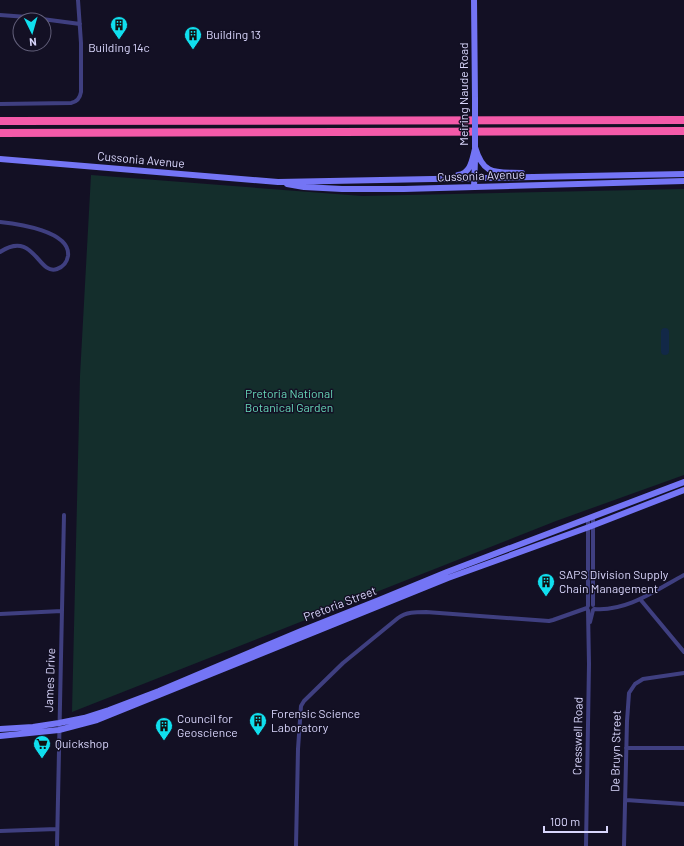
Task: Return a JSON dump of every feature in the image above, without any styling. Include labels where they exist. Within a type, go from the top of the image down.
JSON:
[{"type":"highway","points":[[0,121],[684,119]]},
{"type":"highway","points":[[453,131],[491,134],[684,136]]},
{"type":"highway","points":[[0,133],[684,131]]},
{"type":"main road","name":"Meiring Naude Road","points":[[474,0],[474,187]]},
{"type":"main road","points":[[475,147],[480,162],[490,170],[499,172],[529,173],[539,176]]},
{"type":"main road","points":[[440,178],[462,175],[466,173],[470,166],[475,147]]},
{"type":"main road","name":"Cussonia Avenue","points":[[0,159],[279,182],[684,174]]},
{"type":"main road","name":"Cussonia Avenue","points":[[279,182],[304,187],[342,189],[404,189],[684,181]]},
{"type":"main road","name":"Pretoria Street","points":[[0,729],[33,727],[59,723],[84,718],[116,707],[166,688],[454,569],[684,482]]},
{"type":"main road","name":"Pretoria Street","points":[[0,736],[59,730],[97,720],[448,578],[591,526],[684,490]]},
{"type":"street","points":[[0,104],[71,103],[79,99],[81,92],[80,24],[78,0]]},
{"type":"street","points":[[0,15],[80,24]]},
{"type":"street","points":[[0,222],[38,229],[53,235],[63,242],[67,248],[68,254],[65,263],[60,268],[54,270],[48,268],[31,251],[23,246],[13,246],[0,252]]},
{"type":"street","name":"James Drive","points":[[57,846],[64,516]]},
{"type":"street","name":"Cresswell Road","points":[[586,846],[589,627],[587,612],[591,608],[590,517]]},
{"type":"street","points":[[296,846],[298,749],[301,706],[307,698],[343,663],[398,618],[410,613],[426,612],[553,620],[591,608],[624,606],[684,575]]},
{"type":"street","points":[[640,599],[684,652]]},
{"type":"street","points":[[0,614],[62,611]]},
{"type":"street","name":"De Bruyn Street","points":[[624,846],[627,703],[630,689],[640,681],[648,678],[684,673]]},
{"type":"street","points":[[626,748],[684,748]]},
{"type":"street","points":[[626,800],[684,804]]},
{"type":"street","points":[[0,831],[57,829]]},
{"type":"green space","name":"Pretoria National Botanical Garden","points":[[91,175],[362,196],[684,189],[684,475],[556,521],[72,712],[80,376]]},
{"type":"waterway","points":[[665,332],[665,351]]},
{"type":"place","name":"Building 14c","points":[[119,40]]},
{"type":"place","name":"Building 13","points":[[193,50]]},
{"type":"place","name":"SAPS Division Supply Chain Management","points":[[546,597]]},
{"type":"place","name":"Forensic Science Laboratory","points":[[258,736]]},
{"type":"place","name":"Council for Geoscience","points":[[164,741]]},
{"type":"place","name":"Quickshop","points":[[42,759]]}]
